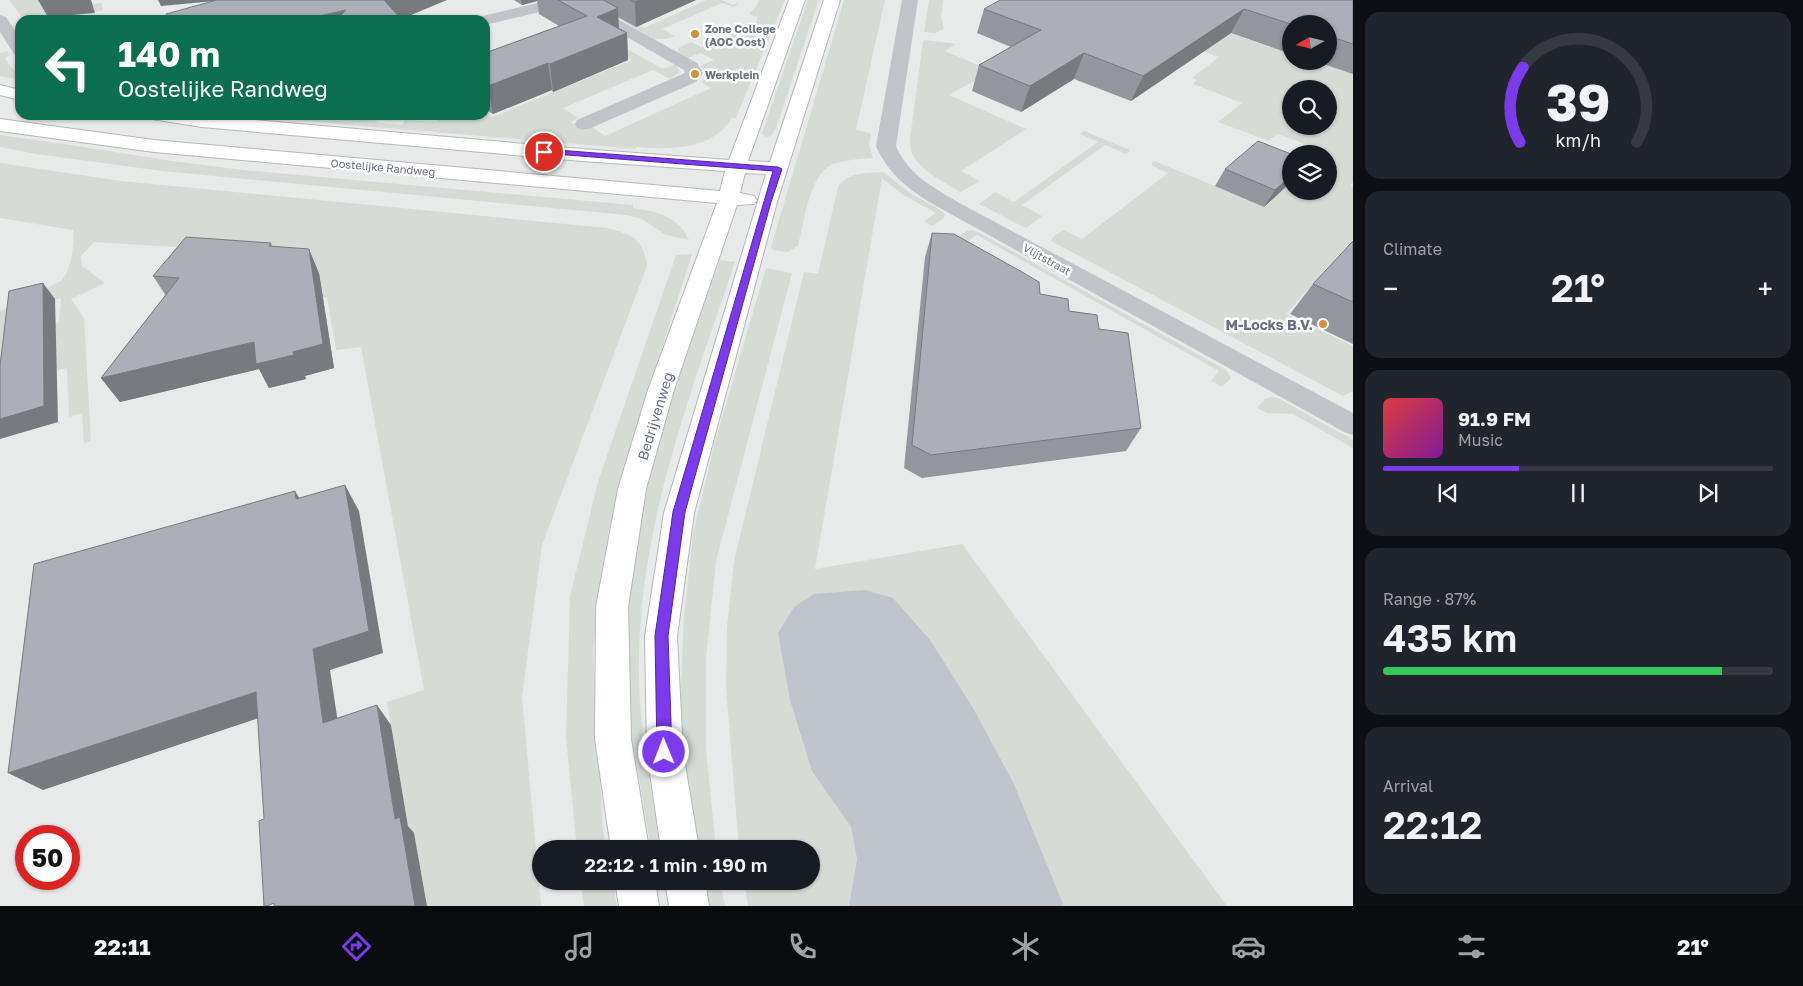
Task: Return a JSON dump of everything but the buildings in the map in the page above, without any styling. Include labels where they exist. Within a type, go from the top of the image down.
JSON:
[{"type":"main road","name":"Bedrijvenweg","points":[[629,840],[613,739],[612,607],[632,489],[661,390],[729,198],[736,166],[796,0]]},
{"type":"main road","points":[[679,840],[664,752],[661,636],[679,512],[772,186],[832,0]]},
{"type":"main road","points":[[0,90],[15,94]]},
{"type":"main road","points":[[195,120],[582,155],[736,166],[772,186]]},
{"type":"main road","name":"Oostelijke Randweg","points":[[0,125],[154,146],[729,198],[772,186]]},
{"type":"main road","points":[[636,890],[639,906]]},
{"type":"main road","points":[[686,890],[689,906]]},
{"type":"street","name":"Vlijtstraat","points":[[910,0],[886,146],[891,161],[904,176],[922,190],[956,209],[1353,425]]},
{"type":"street","points":[[490,19],[560,1],[587,8],[691,67],[694,73],[690,78],[584,124]]},
{"type":"street","points":[[0,20],[15,42]]},
{"type":"shaded area","points":[[0,0],[1353,0],[1353,906],[0,906]]},
{"type":"shaded area","points":[[9,0],[79,0],[92,4],[101,3],[103,10],[78,15],[20,15]]},
{"type":"shaded area","points":[[586,0],[609,0],[644,28],[706,0],[722,0],[733,5],[739,3],[734,7],[722,3],[662,29],[675,36],[666,39],[654,39]]},
{"type":"shaded area","points":[[759,0],[785,0],[736,118],[732,118],[724,129],[714,136],[689,146],[676,148],[637,147],[635,149],[292,120],[377,120],[376,122],[402,125],[405,120],[436,122],[438,120],[490,120],[490,116],[492,117],[632,60],[598,40],[606,37],[663,69],[676,64],[680,72],[670,79],[653,70],[563,108],[578,118],[571,122],[585,131],[592,127],[605,136],[711,88],[701,82],[709,78],[710,73],[700,66],[714,60],[701,53],[688,58],[679,53],[678,48],[691,42],[703,48],[756,23],[758,17],[749,14]]},
{"type":"shaded area","points":[[808,0],[819,0],[776,128],[772,135],[766,137],[762,133]]},
{"type":"shaded area","points":[[844,0],[885,0],[856,130],[871,133],[869,146],[873,158],[841,162],[831,165],[824,171],[812,189],[798,246],[787,252],[773,250],[771,247]]},
{"type":"shaded area","points":[[929,0],[943,0],[941,18],[944,29],[935,33],[924,32]]},
{"type":"shaded area","points":[[998,0],[1132,0],[1282,51],[1282,70],[1338,69],[1353,74],[1353,182],[1350,186],[1353,187],[1353,239],[1286,314],[1353,346],[1353,391],[1343,396],[1051,241],[1053,237],[1063,230],[1082,239],[1168,173],[1151,165],[1154,161],[1215,186],[1282,179],[1282,200],[1337,200],[1337,145],[1308,145],[1278,134],[1269,141],[1218,122],[1242,103],[1193,84],[1197,80],[1192,78],[1219,57],[1123,24],[998,17]]},
{"type":"shaded area","points":[[923,41],[956,44],[945,51],[992,71],[949,95],[1026,129],[961,171],[980,181],[960,192],[925,170],[914,158],[911,150],[910,139]]},
{"type":"shaded area","points":[[7,51],[10,55],[5,58],[15,71],[15,79],[0,76],[0,53]]},
{"type":"shaded area","points":[[1084,131],[1130,150],[1126,154],[1105,145],[1022,205],[1042,216],[1026,228],[979,204],[995,192],[1014,202],[1098,142],[1080,134]]},
{"type":"shaded area","points":[[0,135],[243,170],[633,205],[633,208],[666,216],[680,226],[689,240],[666,235],[642,219],[626,215],[162,171],[36,154],[0,147]]},
{"type":"shaded area","points":[[0,163],[121,181],[607,228],[630,236],[643,249],[647,266],[542,545],[522,697],[535,840],[532,840],[532,890],[540,890],[541,906],[427,906],[421,872],[410,835],[387,702],[424,690],[361,347],[336,350],[327,297],[323,298],[226,250],[94,242],[81,256],[82,266],[105,283],[71,299],[84,318],[91,441],[84,443],[82,413],[69,417],[67,368],[54,371],[45,326],[59,322],[61,298],[22,307],[0,375],[0,311],[61,281],[70,264],[73,250],[73,230],[0,218]]},
{"type":"shaded area","points":[[883,172],[910,193],[942,211],[945,215],[944,218],[932,226],[924,221],[936,213],[902,194],[882,178],[815,569],[962,544],[1227,906],[1064,906],[1014,784],[833,800],[851,827],[857,859],[849,906],[748,906],[745,890],[820,890],[820,840],[738,840],[726,687],[727,628],[734,561],[804,272],[818,274],[838,187],[847,178],[858,174]]},
{"type":"shaded area","points":[[972,230],[1226,370],[1231,378],[1222,387],[1211,381],[1219,371],[977,235],[966,242],[957,237]]},
{"type":"shaded area","points":[[692,254],[637,427],[608,533],[593,651],[605,840],[576,840],[566,737],[570,596],[598,482],[676,255]]},
{"type":"shaded area","points":[[720,260],[735,262],[700,364],[669,467],[656,519],[646,572],[640,625],[640,701],[647,764],[660,840],[649,840],[629,721],[626,615],[638,506],[665,413]]},
{"type":"shaded area","points":[[766,268],[792,273],[716,561],[706,659],[706,749],[715,840],[692,840],[680,707],[684,617],[693,534],[715,441]]},
{"type":"shaded area","points":[[1271,397],[1280,399],[1353,440],[1353,448],[1293,414],[1267,413],[1257,408],[1265,399]]},
{"type":"shaded area","points":[[865,590],[893,598],[930,640],[973,708],[1014,784],[1064,906],[849,906],[857,859],[851,827],[812,771],[790,700],[778,633],[794,607],[814,594]]},
{"type":"shaded area","points":[[582,890],[614,890],[617,906],[584,906]]},
{"type":"shaded area","points":[[700,890],[722,890],[725,906],[703,906]]},
{"type":"place","name":"Zone College (AOC Oost)","points":[[695,34]]},
{"type":"place","name":"Werkplein","points":[[695,74]]},
{"type":"place","name":"M-Locks B.V.","points":[[1323,324]]},
{"type":"route","points":[[544,152],[778,169],[679,512],[661,636],[664,752]]}]
